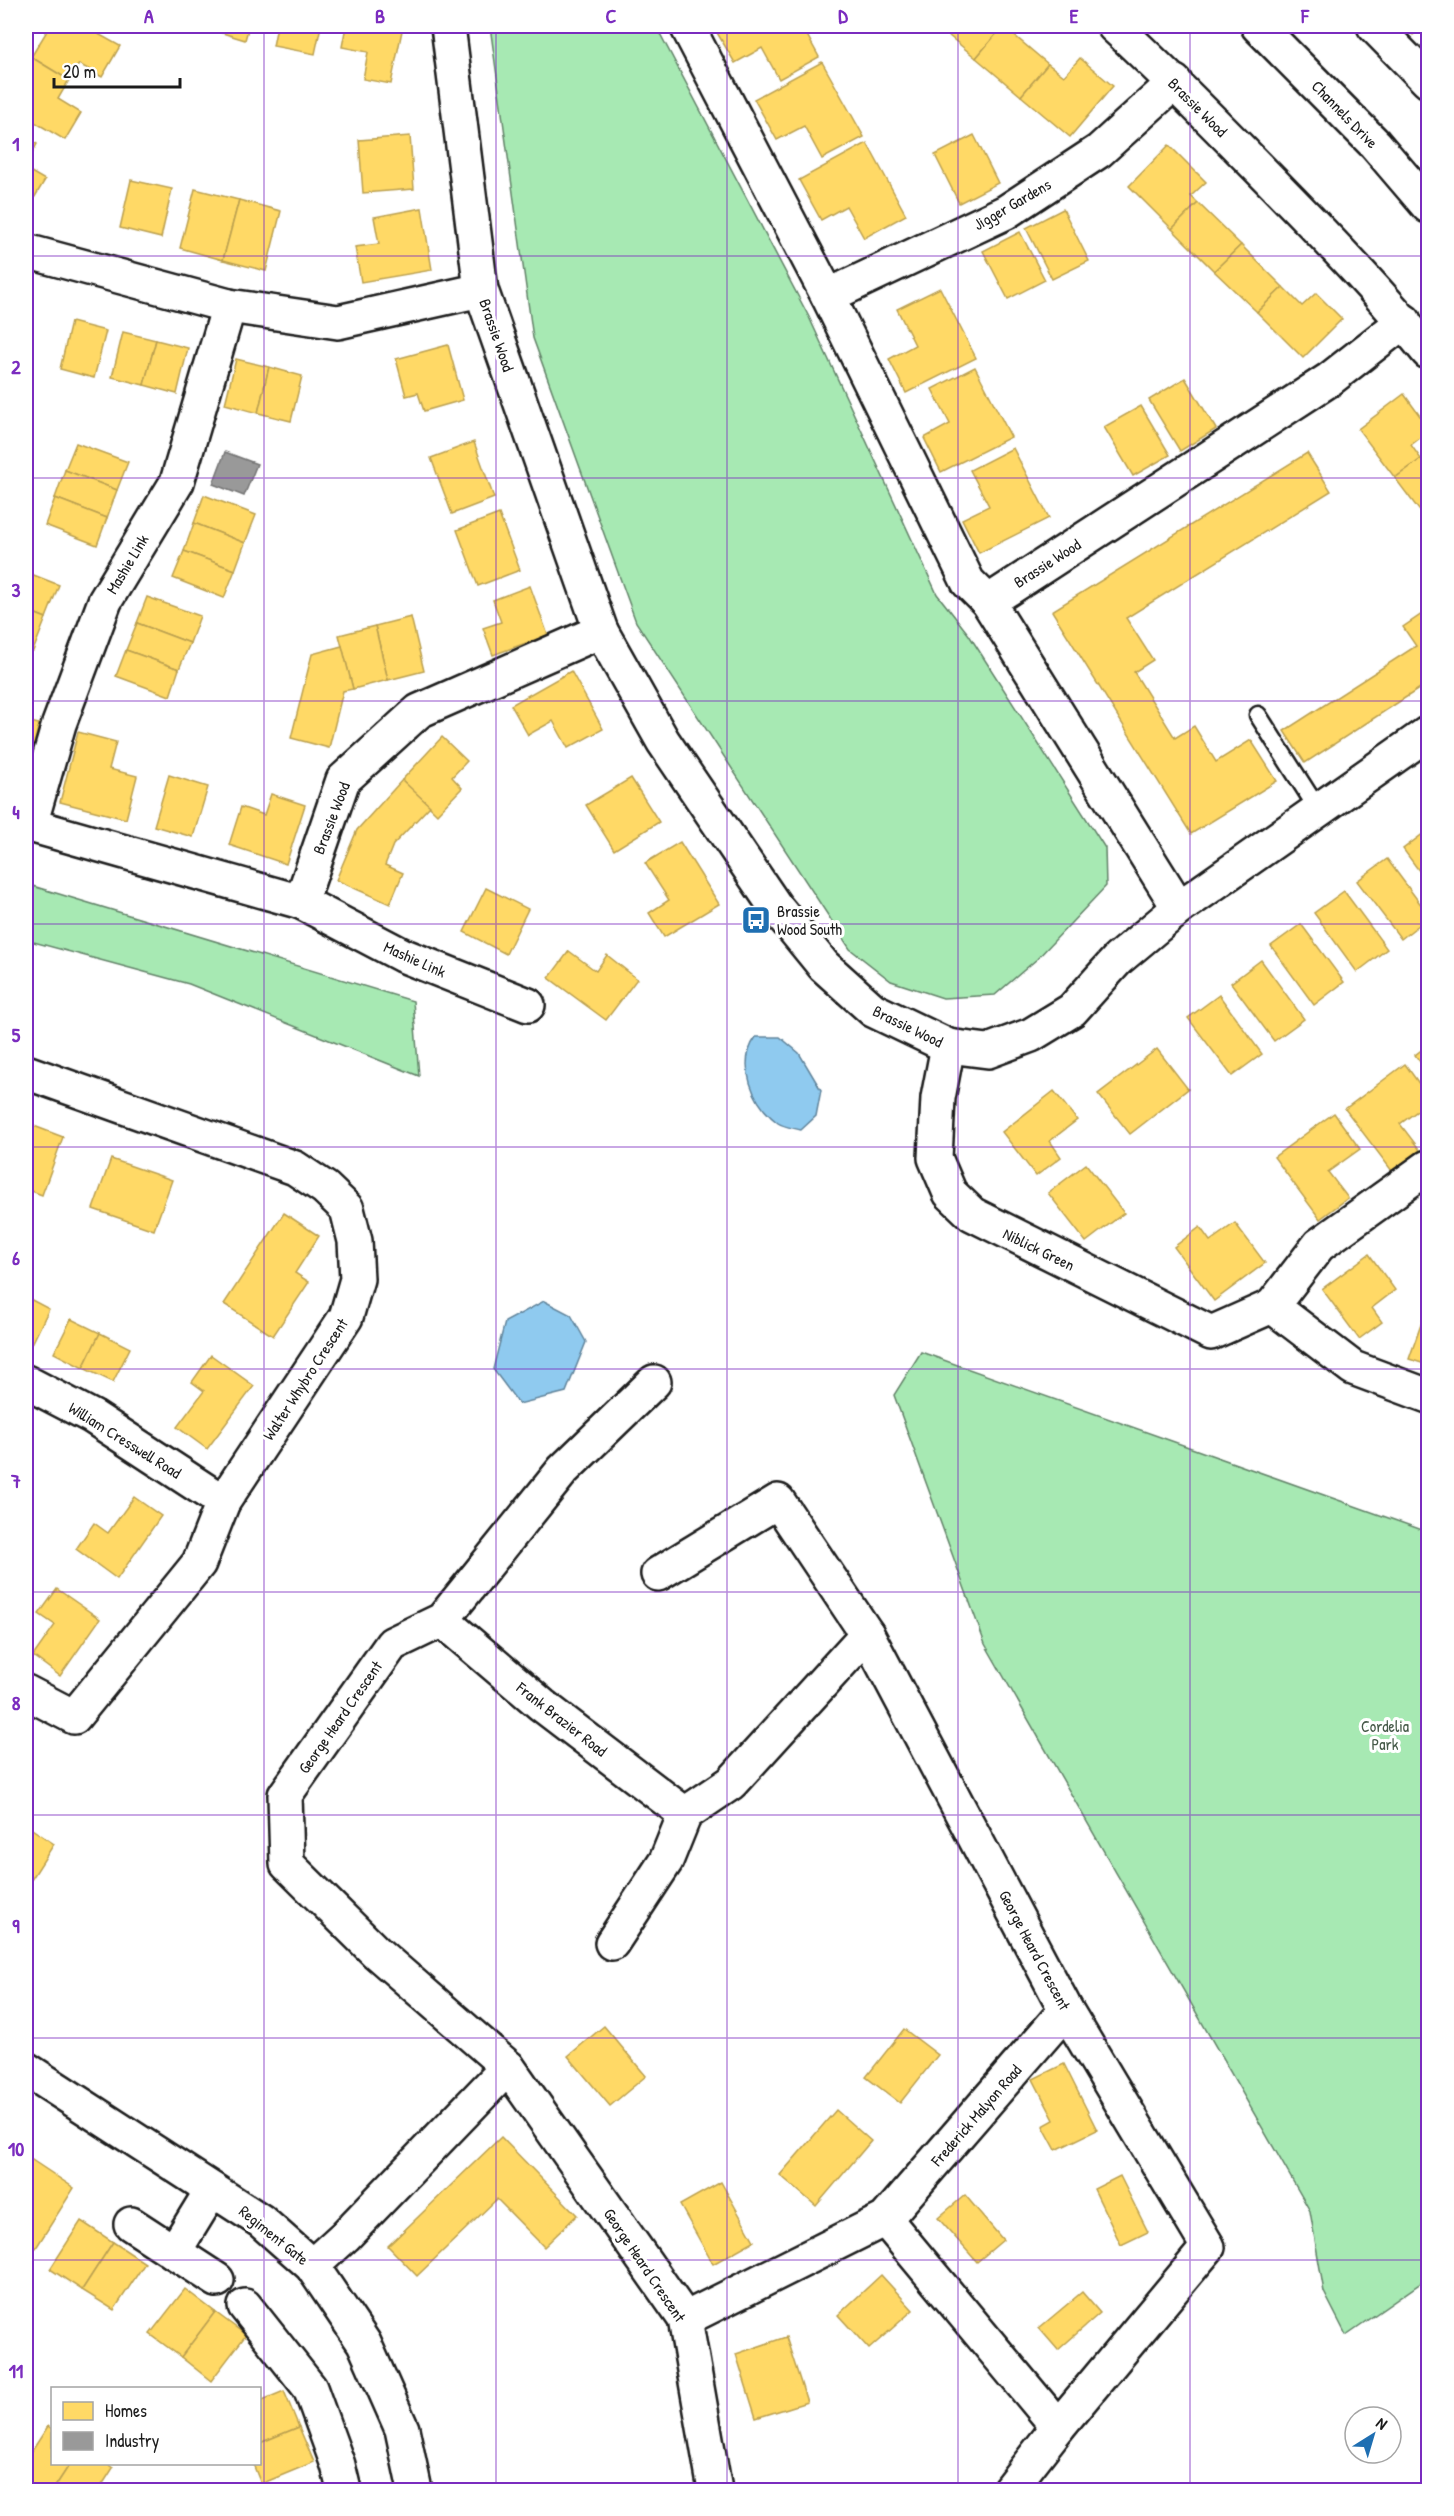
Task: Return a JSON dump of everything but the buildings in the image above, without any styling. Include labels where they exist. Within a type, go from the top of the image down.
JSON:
[{"type":"main road","name":"Brassie Wood","points":[[448,26],[481,290],[601,631],[663,741],[775,906],[824,966],[873,1010],[948,1046],[988,1051],[1030,1035],[1072,1010],[1118,959],[1179,908],[1428,733]]},
{"type":"main road","points":[[687,26],[828,296],[968,582],[988,602],[1179,908]]},
{"type":"main road","name":"Brassie Wood","points":[[1114,26],[1175,82],[1404,321],[1428,352]]},
{"type":"main road","name":"Channels Drive","points":[[1258,26],[1375,144],[1428,206]]},
{"type":"main road","points":[[1374,26],[1428,81]]},
{"type":"main road","name":"Jigger Gardens","points":[[828,296],[1006,212],[1099,151],[1175,82]]},
{"type":"main road","points":[[26,251],[229,306],[338,322],[481,290]]},
{"type":"main road","name":"Mashie Link","points":[[229,306],[177,482],[105,601],[59,724],[28,825],[301,902],[402,955],[528,1005]]},
{"type":"main road","name":"Brassie Wood","points":[[988,602],[1330,379],[1404,321]]},
{"type":"main road","name":"Brassie Wood","points":[[301,902],[343,780],[418,711],[601,631]]},
{"type":"main road","name":"Niblick Green","points":[[948,1046],[938,1098],[935,1158],[950,1193],[972,1214],[1211,1333],[1272,1306],[1319,1245],[1428,1167]]},
{"type":"main road","name":"Walter Whybro Crescent","points":[[26,1072],[296,1168],[325,1188],[347,1209],[355,1241],[357,1279],[346,1317],[223,1502],[199,1563],[74,1717],[26,1692]]},
{"type":"main road","points":[[1272,1306],[1353,1368],[1428,1396]]},
{"type":"main road","name":"William Cresswell Road","points":[[26,1382],[93,1417],[223,1502]]},
{"type":"main road","name":"George Heard Crescent","points":[[654,1382],[562,1470],[442,1620],[392,1644],[285,1795],[286,1864],[377,1953],[508,2067],[685,2319],[714,2490]]},
{"type":"main road","name":"George Heard Crescent","points":[[658,1574],[778,1501],[867,1634],[1066,2010],[1208,2247],[1058,2427],[1009,2490]]},
{"type":"main road","name":"Frank Brazier Road","points":[[442,1620],[542,1705],[685,1814]]},
{"type":"main road","points":[[612,1943],[666,1862],[685,1814],[731,1783],[867,1634]]},
{"type":"main road","name":"Frederick Malyon Road","points":[[685,2319],[885,2219],[1066,2010]]},
{"type":"main road","points":[[312,2266],[345,2236],[508,2067]]},
{"type":"main road","name":"Regiment Gate","points":[[26,2068],[261,2221],[312,2266],[364,2343],[402,2429],[415,2490]]},
{"type":"main road","points":[[174,2252],[212,2190]]},
{"type":"main road","points":[[885,2219],[1058,2427]]},
{"type":"main road","points":[[131,2224],[217,2280]]},
{"type":"main road","points":[[245,2306],[310,2388],[338,2465],[344,2490]]},
{"type":"lane","points":[[1258,715],[1319,811]]},
{"type":"green space","points":[[490,26],[656,26],[809,317],[937,594],[969,635],[1105,848],[1106,886],[1037,959],[995,995],[943,998],[891,981],[850,949],[636,622],[533,338]]},
{"type":"green space","points":[[26,884],[413,1001],[419,1076],[189,984],[26,940]]},
{"type":"green space","name":"Cordelia Park","points":[[921,1352],[1428,1532],[1428,2278],[1346,2335],[1324,2292],[1310,2211],[985,1644],[894,1395]]},
{"type":"water","points":[[756,1037],[780,1037],[799,1053],[821,1090],[816,1116],[801,1130],[778,1123],[769,1115],[755,1095],[750,1083],[747,1059]]},
{"type":"water","points":[[544,1301],[571,1315],[586,1342],[566,1392],[519,1404],[493,1369],[505,1322]]},
{"type":"place","name":"Brassie Wood South","points":[[756,920]]}]
